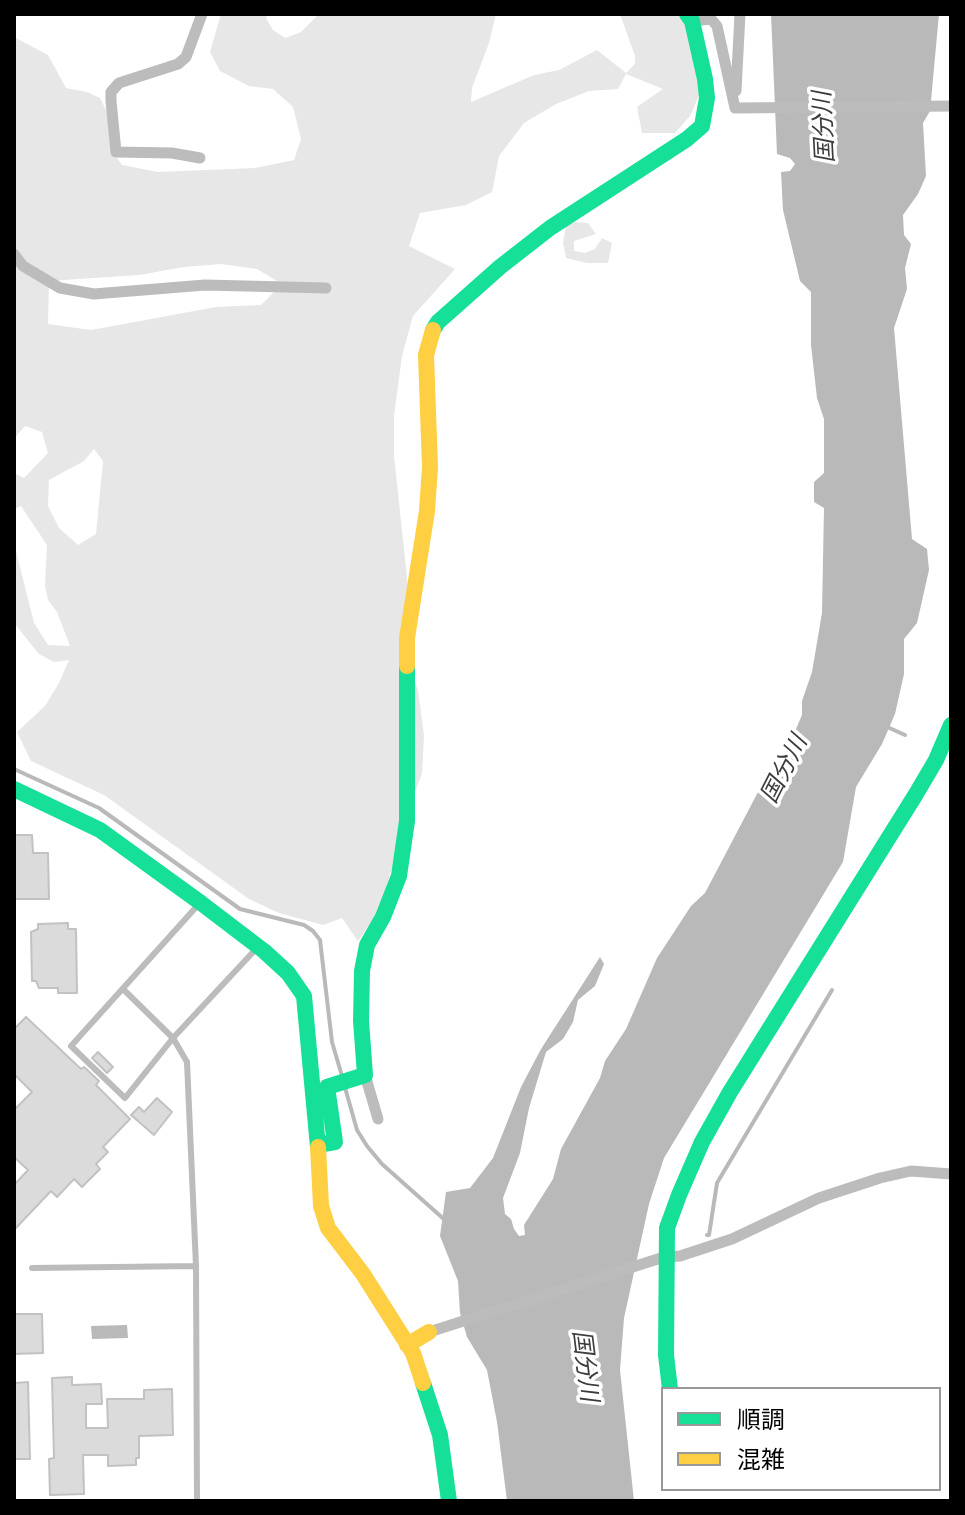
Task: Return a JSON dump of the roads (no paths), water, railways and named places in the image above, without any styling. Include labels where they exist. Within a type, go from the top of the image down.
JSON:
[{"type":"street","points":[[200,158],[172,153],[116,152],[111,92],[119,83],[178,64],[186,57],[202,14]]},
{"type":"street","points":[[738,108],[740,14]]},
{"type":"street","points":[[378,1119],[359,1077],[362,971],[367,945],[383,917],[399,876],[407,821],[407,638],[427,511],[430,467],[426,355],[429,338],[438,322],[537,238],[702,126],[707,98],[690,18],[711,19],[717,26],[738,108]]},
{"type":"street","points":[[738,108],[951,106]]},
{"type":"street","points":[[14,254],[23,266],[60,288],[94,294],[205,285],[326,288]]},
{"type":"street","points":[[670,1387],[664,1258],[667,1228],[702,1142],[916,794],[936,760],[951,725]]},
{"type":"street","points":[[14,789],[100,830],[264,951],[288,973],[304,996],[321,1206],[328,1228],[363,1274],[413,1353],[440,1435],[449,1501]]},
{"type":"street","points":[[318,1145],[335,1142],[327,1087],[359,1077]]},
{"type":"street","points":[[407,1345],[429,1332],[732,1239],[819,1198],[892,1174],[915,1170],[951,1174]]},
{"type":"lane","points":[[201,903],[71,1046],[125,1098],[173,1038],[257,948]]},
{"type":"lane","points":[[123,989],[173,1038],[187,1062],[196,1266],[197,1501]]},
{"type":"lane","points":[[32,1268],[196,1266]]},
{"type":"water","name":"国分川","points":[[771,14],[939,14],[930,111],[923,123],[926,176],[903,215],[904,235],[911,244],[905,268],[907,289],[894,328],[912,539],[927,549],[929,570],[917,623],[904,639],[904,674],[895,714],[882,744],[856,787],[843,862],[664,1158],[649,1204],[624,1318],[620,1370],[634,1501],[507,1501],[487,1370],[467,1337],[460,1313],[458,1281],[440,1236],[446,1192],[470,1188],[493,1158],[521,1087],[541,1049],[600,957],[604,964],[595,986],[578,1000],[573,1022],[563,1039],[546,1052],[529,1108],[520,1153],[503,1198],[505,1214],[519,1236],[525,1235],[524,1225],[553,1179],[561,1149],[600,1078],[605,1061],[626,1029],[657,958],[691,906],[705,893],[768,773],[773,782],[802,715],[802,701],[812,672],[822,613],[824,508],[814,502],[814,482],[824,473],[824,419],[817,398],[811,345],[811,292],[800,281],[783,210],[781,172],[790,171],[795,164],[790,158],[777,154]]},
{"type":"water","points":[[127,1325],[128,1338],[92,1339],[91,1326]]},
{"type":"waterway","points":[[885,726],[905,735]]},
{"type":"waterway","points":[[14,769],[99,808],[240,909],[304,925],[313,931],[320,940],[332,1042],[342,1076]]},
{"type":"waterway","points":[[707,1235],[717,1183],[832,990]]},
{"type":"waterway","points":[[344,1084],[357,1130],[367,1146],[382,1164],[446,1221]]}]
